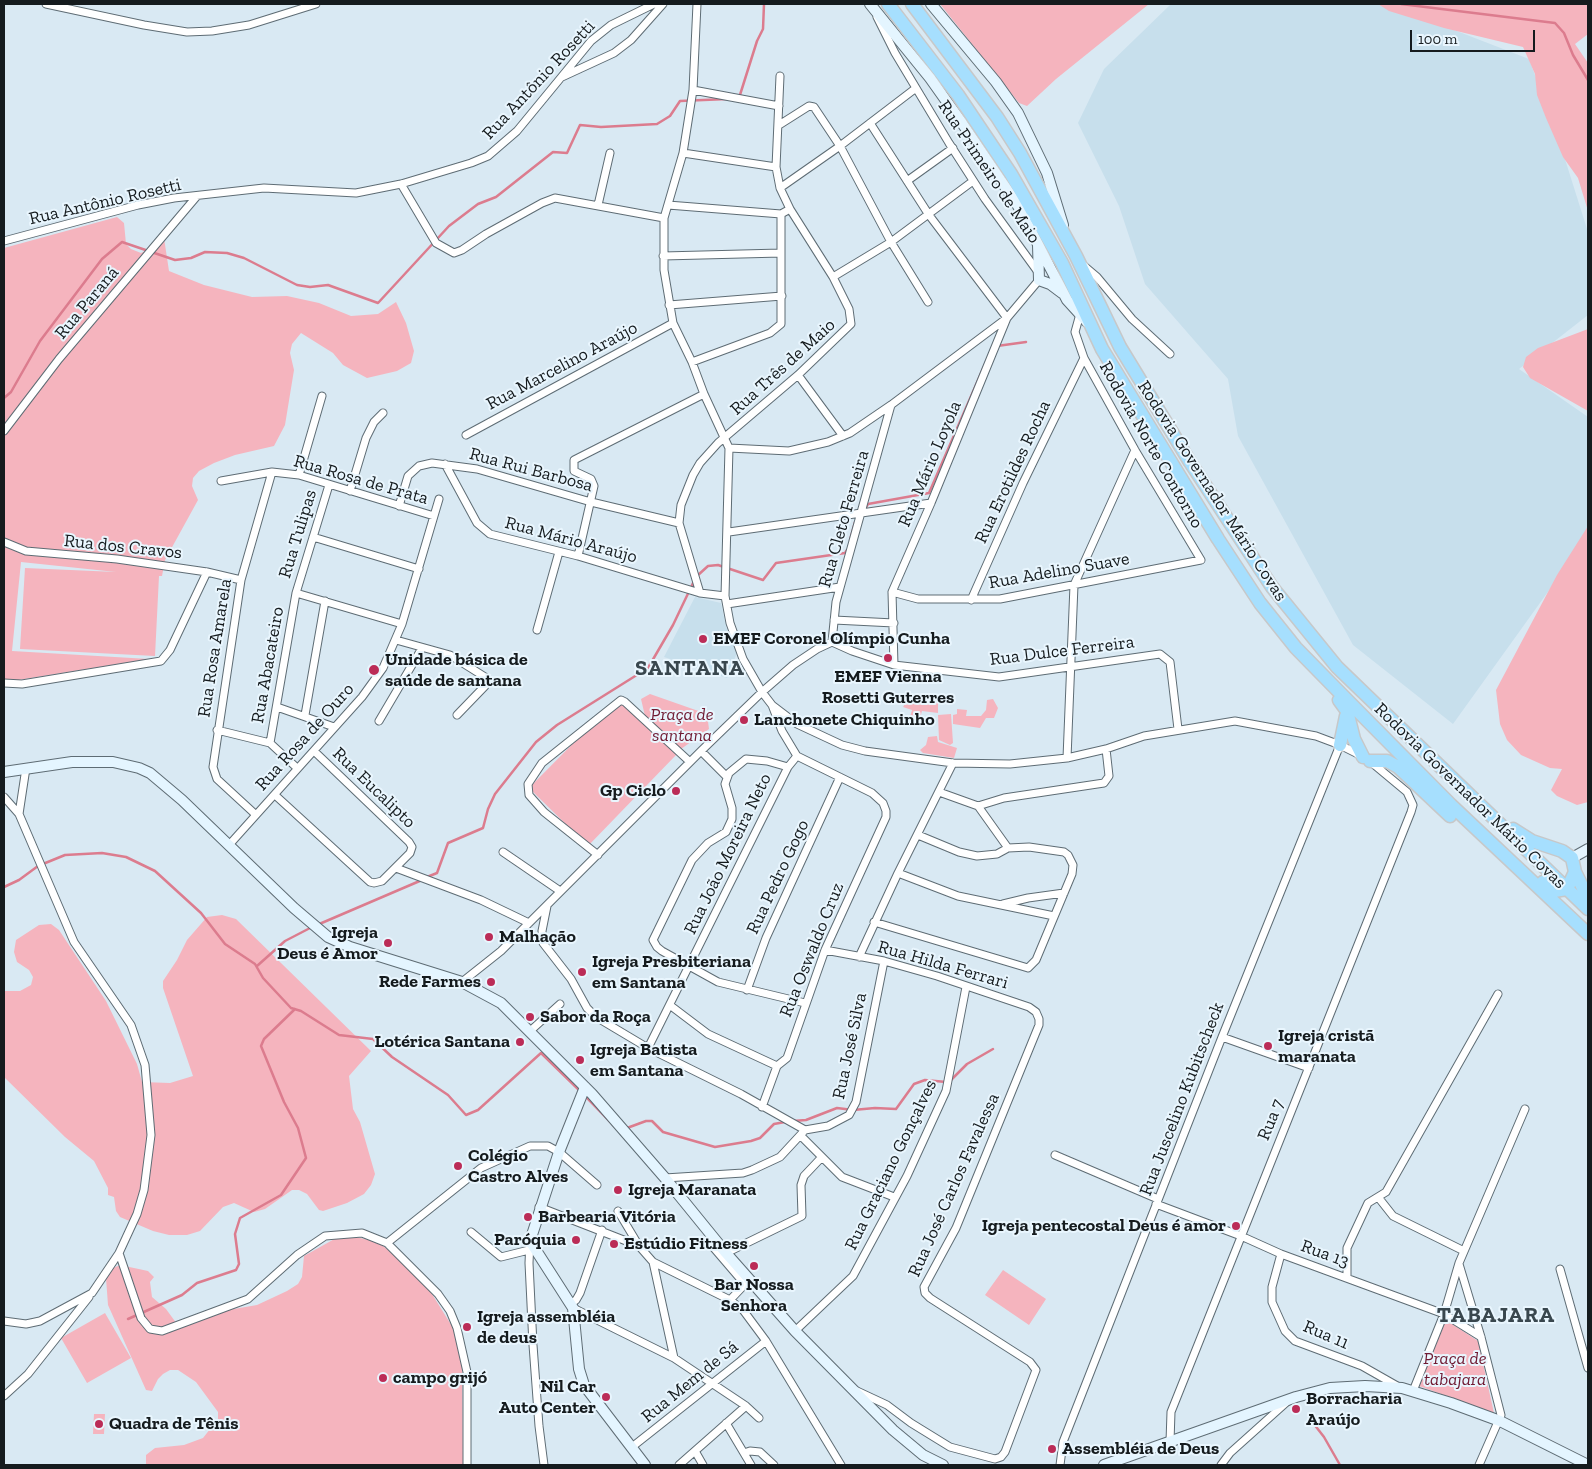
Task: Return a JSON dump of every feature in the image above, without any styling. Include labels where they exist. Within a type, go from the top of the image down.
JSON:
[{"type":"highway","name":"Rodovia Governador Mário Covas","points":[[888,4],[989,139],[1062,263],[1092,328],[1121,382],[1249,586],[1296,648],[1329,682],[1482,834],[1588,934]]},
{"type":"highway","name":"Rodovia Governador Mário Covas","points":[[912,4],[992,110],[1020,153],[1068,241],[1120,347],[1190,462],[1272,587],[1337,667],[1588,909]]},
{"type":"highway","points":[[1329,682],[1347,711],[1354,739],[1366,759],[1388,761],[1398,767],[1505,866],[1522,872]]},
{"type":"highway","points":[[1340,745],[1347,711]]},
{"type":"highway","points":[[1399,727],[1417,734],[1520,835],[1562,851],[1572,858],[1575,872],[1588,898]]},
{"type":"highway","points":[[1482,834],[1495,837],[1554,891],[1567,889],[1575,872]]},
{"type":"main road","points":[[870,4],[947,100],[1013,198],[1037,240],[1067,300]]},
{"type":"main road","name":"Rodovia Governador Mário Covas","points":[[931,4],[1003,91],[1026,126],[1047,173],[1068,241]]},
{"type":"main road","points":[[1037,240],[1039,276],[1058,288],[1092,328]]},
{"type":"main road","points":[[4,772],[72,762],[113,762],[139,768],[160,780],[294,908],[334,941],[462,982],[501,1003],[585,1087],[665,1178],[726,1253],[746,1281],[851,1389],[912,1447],[943,1465]]},
{"type":"main road","points":[[1572,858],[1588,849]]},
{"type":"main road","points":[[585,1087],[558,1152],[539,1207],[529,1246],[571,1306],[579,1369],[584,1385],[645,1465]]},
{"type":"main road","points":[[1104,1465],[1290,1400],[1330,1388],[1402,1388],[1413,1391],[1500,1421],[1588,1465]]},
{"type":"street","points":[[46,4],[187,32],[212,31],[249,25],[316,4]]},
{"type":"street","name":"Rua Antônio Rosetti","points":[[4,241],[138,205],[264,188],[356,193],[401,184],[471,164],[488,156],[517,131],[580,53],[611,25],[654,4]]},
{"type":"street","points":[[559,78],[614,53],[631,40],[663,4]]},
{"type":"street","points":[[697,4],[693,90],[683,153],[664,218],[663,256],[668,305],[673,323],[729,448],[729,532],[726,600],[735,642],[762,692],[772,705],[797,724],[842,745],[865,751],[953,763],[1010,764],[1067,758],[1106,749],[1144,736],[1178,729],[1235,722],[1302,733],[1340,745],[1366,759]]},
{"type":"street","name":"Rua Primeiro de Maio","points":[[870,4],[916,88],[973,181],[1039,276]]},
{"type":"street","points":[[644,10],[652,18]]},
{"type":"street","points":[[580,53],[582,60],[587,64]]},
{"type":"street","name":"Rua Três de Maio","points":[[679,523],[681,505],[700,463],[798,375],[851,324],[849,309],[833,277],[790,209],[780,188],[776,167],[780,76]]},
{"type":"street","points":[[780,188],[840,146],[916,88]]},
{"type":"street","points":[[693,90],[779,106]]},
{"type":"street","points":[[779,125],[812,106],[840,146],[892,242],[928,302]]},
{"type":"street","points":[[870,123],[929,215],[1006,318]]},
{"type":"street","points":[[907,181],[953,148]]},
{"type":"street","points":[[598,205],[610,153]]},
{"type":"street","points":[[683,153],[776,167]]},
{"type":"street","points":[[833,277],[892,242],[973,181]]},
{"type":"street","points":[[401,184],[436,244],[454,253],[542,202],[555,198],[664,218]]},
{"type":"street","name":"Rua Paraná","points":[[4,431],[59,359],[197,196]]},
{"type":"street","points":[[668,205],[781,214],[790,209]]},
{"type":"street","points":[[692,362],[777,329],[782,320],[781,214]]},
{"type":"street","points":[[663,256],[781,253]]},
{"type":"street","points":[[1078,261],[1097,278],[1132,319],[1170,354]]},
{"type":"street","points":[[729,448],[789,451],[813,446],[843,436],[891,405],[1006,318],[1039,276]]},
{"type":"street","points":[[668,305],[782,296]]},
{"type":"street","name":"Rodovia Norte Contorno","points":[[1080,314],[1075,332],[1084,358],[1135,450],[1201,560]]},
{"type":"street","name":"Rua Mário Loyola","points":[[894,665],[892,592],[931,503],[1006,318]]},
{"type":"street","name":"Rua Marcelino Araújo","points":[[466,435],[673,323]]},
{"type":"street","name":"Rua Erotildes Rocha","points":[[971,600],[1023,483],[1084,358]]},
{"type":"street","points":[[798,375],[843,436]]},
{"type":"street","points":[[578,556],[594,483],[574,470],[574,460],[704,394]]},
{"type":"street","points":[[300,475],[322,396]]},
{"type":"street","name":"Rua Cleto Ferreira","points":[[832,642],[840,587],[891,405]]},
{"type":"street","points":[[350,491],[366,438],[374,422],[383,413]]},
{"type":"street","points":[[1067,758],[1074,585],[1135,450]]},
{"type":"street","name":"Rua Rui Barbosa","points":[[399,506],[405,483],[412,471],[425,464],[445,464],[477,469],[591,502],[679,523]]},
{"type":"street","name":"Rua Mário Araújo","points":[[445,464],[464,502],[484,530],[726,600],[840,587]]},
{"type":"street","name":"Rua Rosa de Prata","points":[[221,481],[272,472],[300,475],[434,516]]},
{"type":"street","name":"Rua Rosa Amarela","points":[[255,814],[217,779],[212,767],[241,580],[272,472]]},
{"type":"street","name":"Rua Tulipas","points":[[296,593],[329,485]]},
{"type":"street","name":"Rua Rosa de Ouro","points":[[230,845],[255,814],[275,795],[367,690],[382,668],[402,624],[439,500]]},
{"type":"street","points":[[729,532],[931,503]]},
{"type":"street","points":[[679,523],[700,593]]},
{"type":"street","points":[[313,537],[419,570]]},
{"type":"street","name":"Rua dos Cravos","points":[[4,542],[26,551],[117,559],[207,572],[241,580]]},
{"type":"street","points":[[537,630],[559,552]]},
{"type":"street","name":"Rua Adelino Suave","points":[[892,592],[918,599],[971,600],[1024,596],[1201,560]]},
{"type":"street","points":[[4,683],[22,684],[161,661],[170,650],[207,572]]},
{"type":"street","points":[[296,593],[402,624]]},
{"type":"street","name":"Rua Abacateiro","points":[[270,743],[296,593]]},
{"type":"street","points":[[305,715],[326,602]]},
{"type":"street","points":[[834,620],[894,623]]},
{"type":"street","points":[[396,640],[450,655],[485,677],[485,686],[457,715]]},
{"type":"street","points":[[462,982],[501,951],[701,750],[762,692],[793,666],[832,642]]},
{"type":"street","name":"Rua Dulce Ferreira","points":[[832,642],[894,665],[999,677],[1160,654],[1170,662],[1178,729]]},
{"type":"street","points":[[380,721],[422,648]]},
{"type":"street","points":[[598,855],[544,812],[529,795],[528,784],[542,763],[621,700],[690,762]]},
{"type":"street","points":[[772,705],[782,731],[797,756],[840,777]]},
{"type":"street","points":[[277,707],[305,715],[334,727]]},
{"type":"street","points":[[217,730],[270,743],[297,768]]},
{"type":"street","name":"Rua Juscelino Kubitscheck","points":[[1060,1465],[1063,1442],[1222,1037],[1340,745]]},
{"type":"street","points":[[939,792],[978,806],[1004,798],[1104,783],[1109,776],[1106,749]]},
{"type":"street","points":[[701,750],[727,777]]},
{"type":"street","name":"Rua Eucalipto","points":[[314,751],[409,842],[412,847],[410,853],[396,868]]},
{"type":"street","name":"Rua João Moreira Neto","points":[[648,1048],[671,1006],[788,767],[797,756]]},
{"type":"street","name":"Rua 7","points":[[1170,1442],[1171,1412],[1411,812],[1413,805],[1407,792],[1366,759]]},
{"type":"street","points":[[788,767],[767,761],[746,760],[734,768],[727,777],[725,784],[733,812],[726,832],[708,843],[692,860],[653,940],[656,947],[718,982],[805,1003]]},
{"type":"street","points":[[859,957],[874,922],[953,763]]},
{"type":"street","points":[[19,814],[26,768]]},
{"type":"street","name":"Rua Oswaldo Cruz","points":[[762,1107],[777,1066],[787,1058],[825,950],[886,817],[883,803],[872,793],[840,777]]},
{"type":"street","name":"Rua Pedro Gogo","points":[[746,990],[766,938],[840,777]]},
{"type":"street","points":[[275,795],[367,879],[374,883],[382,880],[396,868],[481,900],[529,923]]},
{"type":"street","points":[[4,797],[19,814],[74,942],[131,1025],[145,1065],[150,1135],[144,1190],[137,1214],[119,1252],[92,1292],[28,1374],[4,1396]]},
{"type":"street","points":[[978,806],[1008,848]]},
{"type":"street","points":[[874,922],[1028,968],[1036,960],[1072,874],[1073,865],[1064,852],[1028,847],[1008,848],[997,854],[977,856],[960,852],[918,835]]},
{"type":"street","points":[[503,852],[560,891]]},
{"type":"street","points":[[898,873],[935,889],[1054,916]]},
{"type":"street","points":[[1001,905],[1028,898],[1064,893]]},
{"type":"street","points":[[548,904],[542,931],[543,944],[571,979],[587,1008],[604,1022],[648,1048],[762,1107],[803,1133],[821,1158],[842,1177],[894,1197]]},
{"type":"street","name":"Rua Hilda Ferrari","points":[[825,950],[884,961],[1029,1007],[1036,1012],[1038,1025]]},
{"type":"street","name":"Rua José Silva","points":[[803,1133],[842,1120],[853,1109],[884,961]]},
{"type":"street","name":"Rua Graciano Gonçalves","points":[[795,1331],[853,1276],[907,1176],[946,1091],[966,987]]},
{"type":"street","points":[[1347,1278],[1347,1248],[1368,1203],[1386,1192],[1498,994]]},
{"type":"street","points":[[529,1032],[560,1004]]},
{"type":"street","points":[[671,1006],[708,1034],[777,1066]]},
{"type":"street","name":"Rua José Carlos Favalessa","points":[[851,1389],[887,1405],[910,1423],[950,1447],[995,1459],[1001,1457],[1005,1452],[1036,1370],[1030,1362],[930,1298],[925,1293],[924,1286],[956,1228],[1038,1025]]},
{"type":"street","points":[[1222,1037],[1308,1068]]},
{"type":"street","points":[[1413,1391],[1444,1314],[1458,1263],[1525,1110]]},
{"type":"street","points":[[665,1178],[743,1173],[780,1157],[803,1133]]},
{"type":"street","points":[[387,1243],[470,1176],[496,1160],[530,1146],[548,1146],[558,1152],[597,1185]]},
{"type":"street","name":"Rua 13","points":[[1055,1155],[1157,1202],[1281,1254],[1444,1314],[1481,1337]]},
{"type":"street","points":[[726,1253],[802,1216],[801,1185],[804,1176],[821,1158]]},
{"type":"street","points":[[1378,1197],[1393,1216],[1464,1251]]},
{"type":"street","points":[[539,1207],[639,1246]]},
{"type":"street","points":[[618,1211],[639,1246],[653,1262],[730,1300],[744,1310],[766,1341],[841,1465]]},
{"type":"street","points":[[602,1230],[580,1293],[571,1306],[674,1358],[746,1406],[759,1418]]},
{"type":"street","points":[[470,1232],[501,1257],[529,1246],[539,1426],[544,1465]]},
{"type":"street","points":[[119,1252],[141,1318],[145,1325],[155,1331],[169,1329],[248,1299],[298,1255],[325,1236],[362,1233],[387,1243],[438,1294],[450,1312],[457,1328],[467,1372],[467,1465]]},
{"type":"street","points":[[713,1247],[746,1281],[730,1300]]},
{"type":"street","name":"Rua 11","points":[[1281,1254],[1272,1286],[1272,1302],[1285,1331],[1295,1341],[1362,1366],[1402,1388]]},
{"type":"street","points":[[653,1262],[674,1358]]},
{"type":"street","points":[[1458,1263],[1481,1337],[1501,1415],[1480,1465]]},
{"type":"street","points":[[1560,1269],[1588,1368]]},
{"type":"street","points":[[4,1321],[26,1324],[40,1321],[92,1292]]},
{"type":"street","name":"Rua Mem de Sá","points":[[632,1447],[766,1341]]},
{"type":"street","points":[[1221,1465],[1230,1453],[1290,1400]]},
{"type":"street","points":[[680,1465],[746,1406]]},
{"type":"street","points":[[726,1423],[751,1465]]},
{"type":"street","points":[[695,1451],[703,1465]]},
{"type":"street","points":[[744,1453],[750,1451],[760,1452],[774,1465]]},
{"type":"shaded area","points":[[1171,4],[1387,4],[1529,59],[1558,137],[1587,229],[1588,315],[1519,369],[1588,417],[1588,536],[1453,724],[1353,645],[1238,436],[1228,379],[1145,284],[1119,206],[1078,123],[1104,69]]},
{"type":"shaded area","name":"EMEF Coronel Olímpio Cunha","points":[[695,597],[721,603],[726,627],[737,653],[727,678],[664,657]]},
{"type":"green space","points":[[940,4],[1149,4],[1056,79],[1027,106],[1019,103]]},
{"type":"green space","points":[[1378,4],[1588,4],[1588,34],[1575,44],[1588,63],[1588,211],[1578,178],[1563,157],[1546,118],[1537,95],[1535,74],[1523,47],[1444,28],[1389,11]]},
{"type":"green space","points":[[117,217],[124,223],[126,244],[131,249],[141,253],[164,238],[169,271],[204,285],[252,297],[287,296],[319,303],[351,316],[378,314],[396,302],[406,323],[414,351],[411,363],[397,371],[367,378],[343,365],[333,353],[301,333],[292,344],[290,353],[294,370],[285,425],[274,446],[235,455],[214,463],[199,471],[193,478],[192,486],[198,500],[165,560],[162,576],[159,576],[155,656],[20,649],[25,568],[116,572],[21,562],[12,651],[149,659],[12,681],[4,679],[4,248]]},
{"type":"green space","points":[[1588,329],[1588,411],[1530,378],[1523,367],[1526,357],[1538,348]]},
{"type":"green space","points":[[1588,526],[1588,802],[1577,805],[1557,796],[1551,790],[1562,769],[1550,768],[1521,755],[1507,740],[1500,724],[1496,690],[1557,575]]},
{"type":"green space","name":"Praça de santana","points":[[650,694],[707,714],[709,729],[681,749],[645,716],[641,699]]},
{"type":"green space","points":[[619,697],[677,754],[588,846],[529,788]]},
{"type":"green space","points":[[993,699],[998,708],[994,718],[986,718],[980,728],[953,724],[953,715],[957,714],[957,709],[967,710],[966,716],[981,716],[986,710],[987,700]]},
{"type":"green space","points":[[914,700],[921,704],[938,701],[938,713],[922,711],[920,718],[910,717],[912,710],[903,707],[907,701]]},
{"type":"green space","points":[[951,714],[953,743],[950,745],[939,740],[938,715]]},
{"type":"green space","points":[[937,736],[938,742],[957,748],[954,758],[923,753],[920,750],[926,745],[928,737]]},
{"type":"green space","points":[[222,915],[236,919],[371,1051],[349,1076],[353,1109],[360,1122],[375,1174],[371,1185],[364,1194],[347,1203],[323,1211],[319,1210],[307,1194],[299,1190],[292,1190],[265,1209],[254,1212],[234,1203],[223,1207],[200,1231],[187,1235],[169,1235],[153,1231],[120,1217],[116,1211],[114,1197],[108,1195],[108,1188],[94,1161],[65,1137],[4,1077],[4,991],[20,991],[31,985],[33,977],[29,970],[17,962],[14,952],[16,940],[39,925],[51,924],[59,930],[106,1001],[137,1064],[142,1082],[170,1083],[193,1076],[163,988],[163,981],[187,940],[207,917]]},
{"type":"green space","points":[[351,1236],[378,1242],[406,1264],[427,1286],[455,1331],[462,1355],[463,1465],[146,1465],[146,1455],[155,1448],[184,1445],[203,1438],[218,1419],[218,1412],[196,1382],[178,1370],[170,1370],[163,1374],[152,1391],[146,1390],[108,1305],[106,1278],[111,1269],[120,1265],[148,1271],[154,1277],[150,1282],[152,1297],[166,1309],[177,1324],[193,1324],[228,1310],[257,1305],[287,1291],[298,1284],[302,1277],[304,1256],[338,1237]]},
{"type":"green space","points":[[1003,1270],[1046,1299],[1029,1325],[985,1295]]},
{"type":"green space","points":[[105,1313],[131,1358],[87,1383],[61,1338]]},
{"type":"green space","name":"Praça de tabajara","points":[[1446,1320],[1478,1341],[1494,1413],[1419,1386]]},
{"type":"green space","name":"Quadra de Tênis","points":[[94,1414],[105,1414],[104,1434],[93,1434]]},
{"type":"waterway","points":[[739,98],[757,41],[763,29],[764,4]]},
{"type":"waterway","points":[[1401,4],[1555,23],[1564,33],[1573,55],[1588,80]]},
{"type":"waterway","points":[[4,398],[11,392],[40,341],[102,259],[122,242],[175,260],[191,258],[205,252],[227,253],[244,258],[297,285],[310,287],[328,285],[378,303],[449,226],[478,204],[496,197],[553,152],[567,153],[580,125],[601,127],[657,124],[670,116],[680,101],[727,99]]},
{"type":"waterway","points":[[997,346],[1026,342]]},
{"type":"waterway","points":[[865,509],[868,504],[929,493],[992,348]]},
{"type":"waterway","points":[[850,540],[855,522]]},
{"type":"waterway","points":[[697,576],[708,566],[718,565],[763,580],[776,563],[845,553],[847,550]]},
{"type":"waterway","points":[[427,877],[437,873],[448,843],[483,828],[488,809],[495,794],[536,742],[557,725],[648,668],[673,625],[694,581]]},
{"type":"waterway","points":[[4,887],[19,880],[38,866],[65,855],[102,853],[126,857],[155,871],[201,913],[225,944],[255,964],[263,978],[291,1008],[301,1011],[339,1035],[373,1039],[392,1057],[448,1095],[466,1115],[478,1110],[541,1053],[580,1091]]},
{"type":"waterway","points":[[317,925],[422,880]]},
{"type":"waterway","points":[[257,966],[285,941],[312,927]]},
{"type":"waterway","points":[[128,1319],[182,1295],[197,1283],[236,1270],[239,1264],[235,1234],[240,1218],[281,1195],[306,1158],[298,1128],[284,1102],[261,1046],[264,1039],[295,1009]]},
{"type":"waterway","points":[[951,1080],[967,1064],[993,1049]]},
{"type":"waterway","points":[[793,1121],[806,1120],[837,1108],[853,1110],[896,1109],[914,1084],[925,1080],[946,1082]]},
{"type":"waterway","points":[[584,1095],[619,1131]]},
{"type":"waterway","points":[[627,1128],[646,1121],[652,1121],[663,1132],[715,1147],[760,1138],[774,1124],[785,1122]]},
{"type":"waterway","points":[[1310,1419],[1324,1437],[1340,1465]]},
{"type":"place","name":"EMEF Coronel Olímpio Cunha","points":[[703,639]]},
{"type":"place","name":"EMEF Vienna Rosetti Guterres","points":[[888,658]]},
{"type":"place","name":"Unidade básica de saúde de santana","points":[[374,670]]},
{"type":"place","name":"Lanchonete Chiquinho","points":[[744,720]]},
{"type":"place","name":"Gp Ciclo","points":[[676,791]]},
{"type":"place","name":"Malhação","points":[[489,937]]},
{"type":"place","name":"Igreja Deus é Amor","points":[[388,943]]},
{"type":"place","name":"Igreja Presbiteriana em Santana","points":[[582,972]]},
{"type":"place","name":"Rede Farmes","points":[[491,982]]},
{"type":"place","name":"Sabor da Roça","points":[[530,1017]]},
{"type":"place","name":"Lotérica Santana","points":[[520,1042]]},
{"type":"place","name":"Igreja cristã maranata","points":[[1268,1046]]},
{"type":"place","name":"Igreja Batista em Santana","points":[[580,1060]]},
{"type":"place","name":"Colégio Castro Alves","points":[[458,1166]]},
{"type":"place","name":"Igreja Maranata","points":[[618,1190]]},
{"type":"place","name":"Barbearia Vitória","points":[[528,1217]]},
{"type":"place","name":"Igreja pentecostal Deus é amor","points":[[1236,1226]]},
{"type":"place","name":"Paróquia","points":[[576,1240]]},
{"type":"place","name":"Estúdio Fitness","points":[[614,1244]]},
{"type":"place","name":"Bar Nossa Senhora","points":[[754,1266]]},
{"type":"place","name":"Igreja assembléia de deus","points":[[467,1327]]},
{"type":"place","name":"campo grijó","points":[[383,1378]]},
{"type":"place","name":"Nil Car Auto Center","points":[[606,1397]]},
{"type":"place","name":"Borracharia Araújo","points":[[1296,1409]]},
{"type":"place","name":"Quadra de Tênis","points":[[99,1424]]},
{"type":"place","name":"Assembléia de Deus","points":[[1052,1449]]},
{"type":"district","name":"SANTANA","points":[[690,669]]},
{"type":"district","name":"TABAJARA","points":[[1496,1316]]}]
